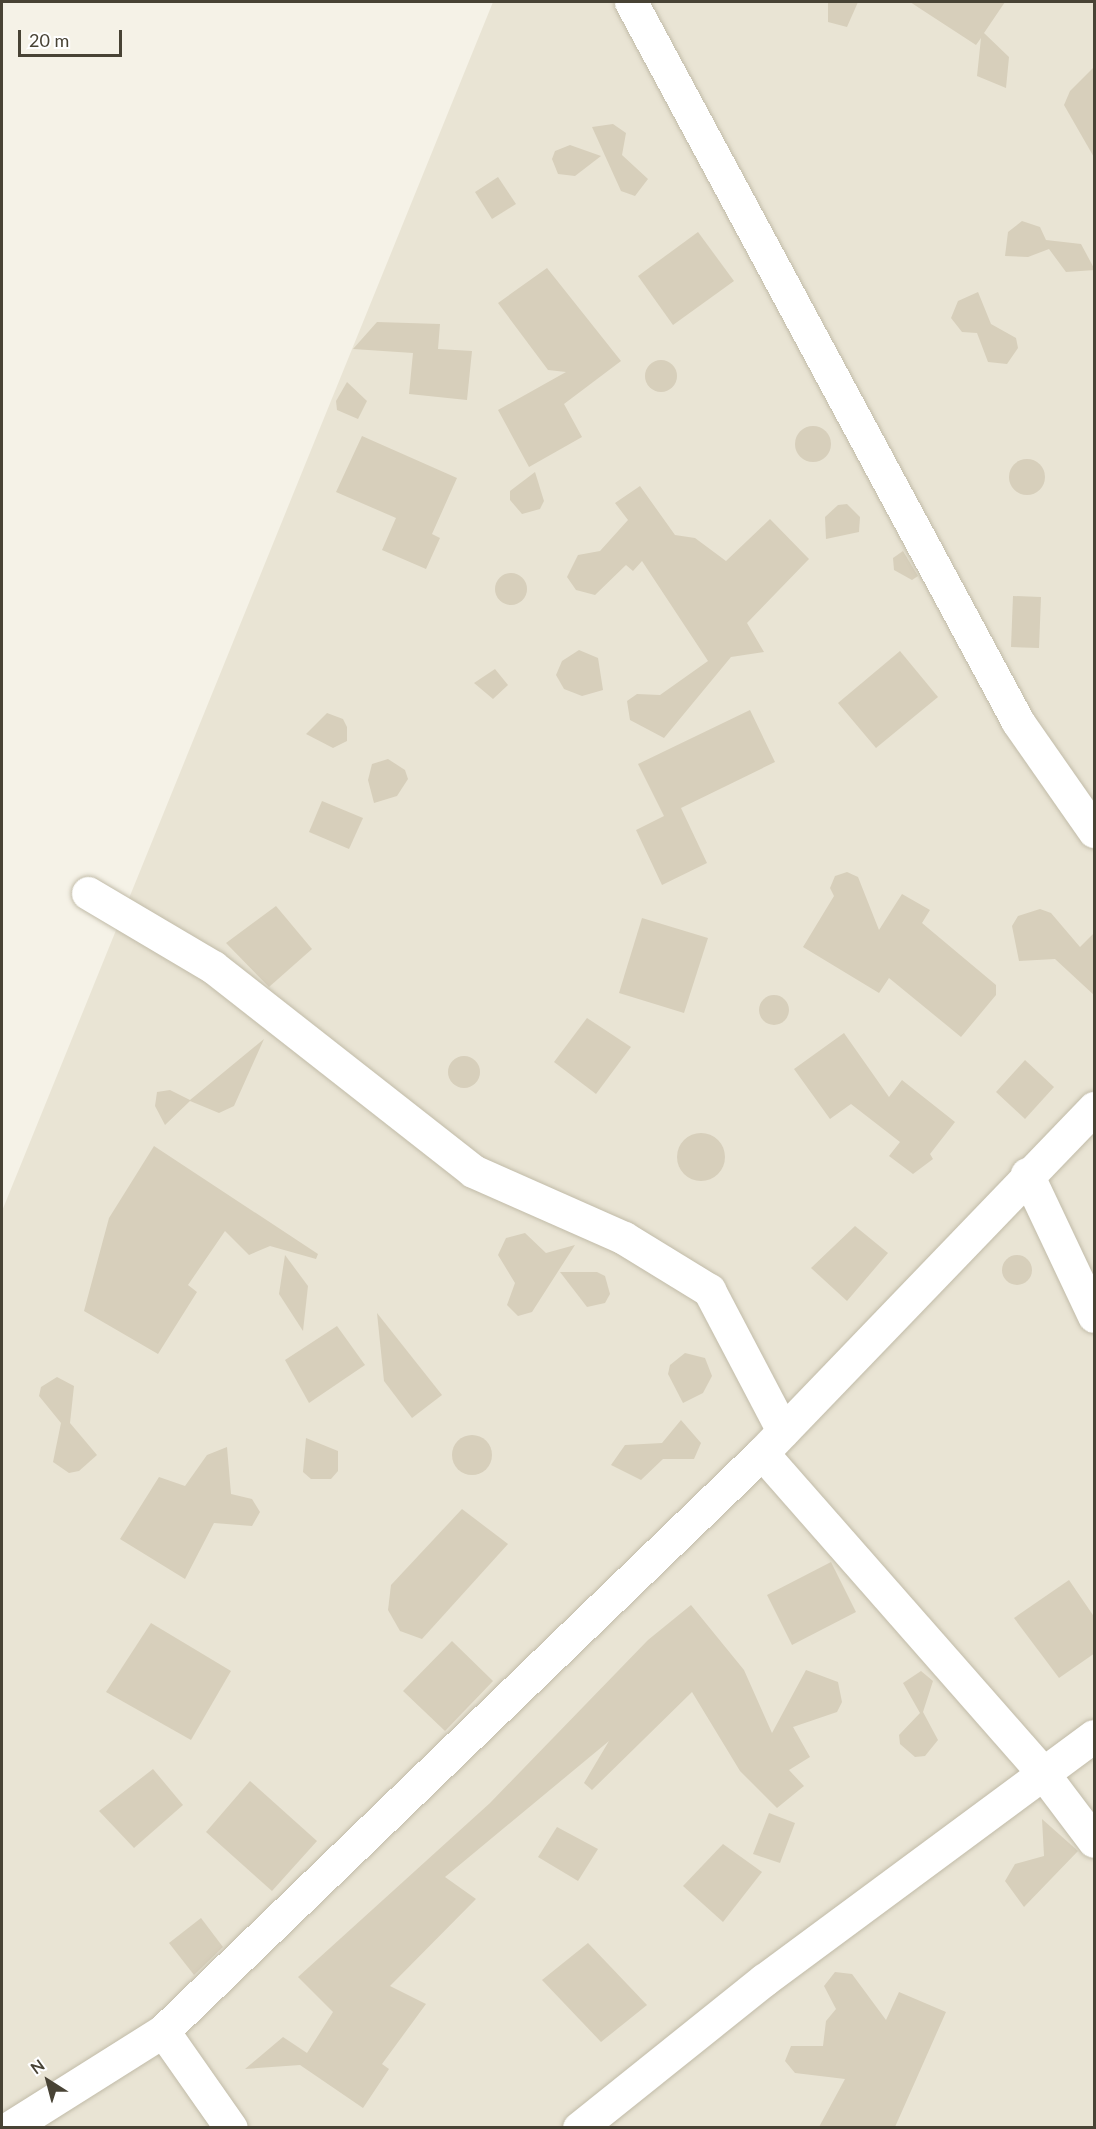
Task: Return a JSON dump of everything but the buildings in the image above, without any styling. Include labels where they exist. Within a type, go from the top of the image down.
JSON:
[{"type":"street","points":[[631,2],[1018,722],[1095,831]]},
{"type":"street","points":[[88,893],[213,966],[473,1171],[624,1238],[709,1290],[772,1442],[1042,1772],[1095,1841]]},
{"type":"street","points":[[9,2127],[163,2031],[772,1442],[1028,1174],[1095,1108]]},
{"type":"street","points":[[1028,1174],[1095,1316]]},
{"type":"street","points":[[579,2127],[764,1980],[1042,1772],[1095,1736]]},
{"type":"street","points":[[163,2031],[231,2127]]},
{"type":"shaded area","points":[[493,2],[1094,2],[1094,2127],[2,2128],[2,1211]]}]
